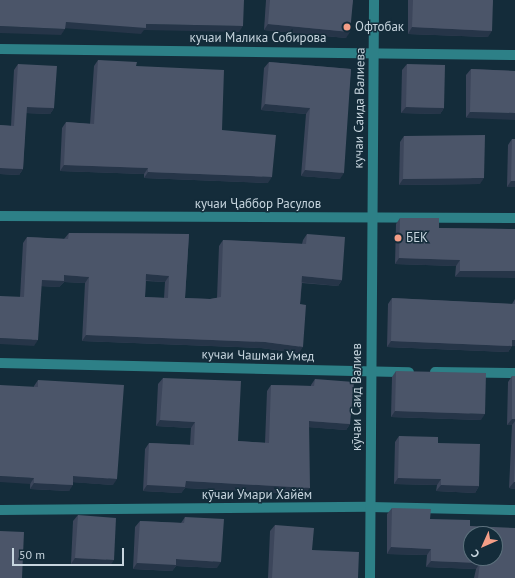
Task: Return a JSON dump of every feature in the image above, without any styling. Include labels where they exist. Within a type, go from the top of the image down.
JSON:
[{"type":"street","name":"кучаи Саида Валиева","points":[[372,217],[374,0]]},
{"type":"street","name":"кучаи Малика Собирова","points":[[0,49],[374,51],[515,55]]},
{"type":"street","name":"кучаи Ҷаббор Расулов","points":[[0,216],[515,218]]},
{"type":"street","name":"кӯчаи Саид Валиев","points":[[370,578],[372,217]]},
{"type":"street","name":"кучаи Чашмаи Умед","points":[[0,363],[515,373]]},
{"type":"street","name":"кӯчаи Умари Хайём","points":[[0,510],[370,507],[515,510]]},
{"type":"building","points":[[0,0],[244,0],[243,26],[146,24],[146,28],[66,22],[65,29],[0,26]]},
{"type":"building","points":[[270,0],[353,0],[350,32],[268,24]]},
{"type":"building","points":[[413,0],[493,0],[492,31],[412,27]]},
{"type":"building","points":[[98,60],[137,62],[136,66],[224,70],[222,130],[276,135],[272,177],[148,172],[148,168],[64,165],[66,122],[94,124]]},
{"type":"building","points":[[269,62],[351,69],[344,173],[305,170],[310,108],[265,104]]},
{"type":"building","points":[[18,64],[57,66],[54,108],[27,107],[23,169],[0,168],[0,125],[14,126]]},
{"type":"building","points":[[407,64],[445,65],[444,108],[406,107]]},
{"type":"building","points":[[471,69],[515,71],[515,113],[470,112]]},
{"type":"building","points":[[485,135],[484,178],[403,179],[404,136]]},
{"type":"building","points":[[512,139],[515,139],[515,181],[511,181]]},
{"type":"building","points":[[400,218],[439,218],[439,228],[515,229],[515,271],[460,271],[460,260],[399,258]]},
{"type":"building","points":[[69,233],[189,234],[185,298],[210,299],[221,297],[223,240],[306,244],[307,234],[345,237],[342,280],[302,276],[300,304],[306,305],[303,347],[265,342],[86,335],[89,277],[64,275],[64,281],[42,280],[38,340],[0,338],[0,296],[24,297],[27,237],[68,239]],"holes":[[[146,274],[169,276],[168,298],[145,297]]]},
{"type":"building","points":[[392,298],[515,304],[515,340],[512,340],[512,346],[391,341]]},
{"type":"building","points":[[396,371],[486,373],[485,414],[395,411]]},
{"type":"building","points":[[512,376],[515,376],[515,419],[512,419]]},
{"type":"building","points":[[163,378],[241,381],[238,441],[269,443],[271,385],[314,386],[315,379],[354,382],[350,424],[309,421],[310,488],[186,481],[185,487],[147,485],[149,443],[194,445],[195,422],[160,420]]},
{"type":"building","points":[[38,380],[124,385],[117,479],[73,476],[73,485],[34,483],[34,478],[0,476],[0,385],[38,387]]},
{"type":"building","points":[[399,436],[438,437],[438,443],[480,444],[479,486],[441,485],[441,479],[398,478]]},
{"type":"building","points":[[515,452],[515,482],[514,482]]},
{"type":"building","points":[[392,508],[431,509],[430,519],[470,520],[470,526],[463,526],[463,562],[431,561],[431,549],[391,547]]},
{"type":"building","points":[[78,515],[116,518],[114,560],[75,558]]},
{"type":"building","points":[[185,517],[224,519],[221,562],[176,559],[176,565],[137,563],[140,521],[184,523]]},
{"type":"building","points":[[275,525],[314,528],[312,550],[359,552],[358,578],[272,578]]},
{"type":"building","points":[[503,527],[515,528],[515,578],[478,578],[480,566],[503,566]]},
{"type":"building","points":[[0,531],[24,532],[22,578],[0,578]]},
{"type":"place","name":"Офтобак","points":[[347,27]]},
{"type":"place","name":"БЕК","points":[[398,238]]}]
